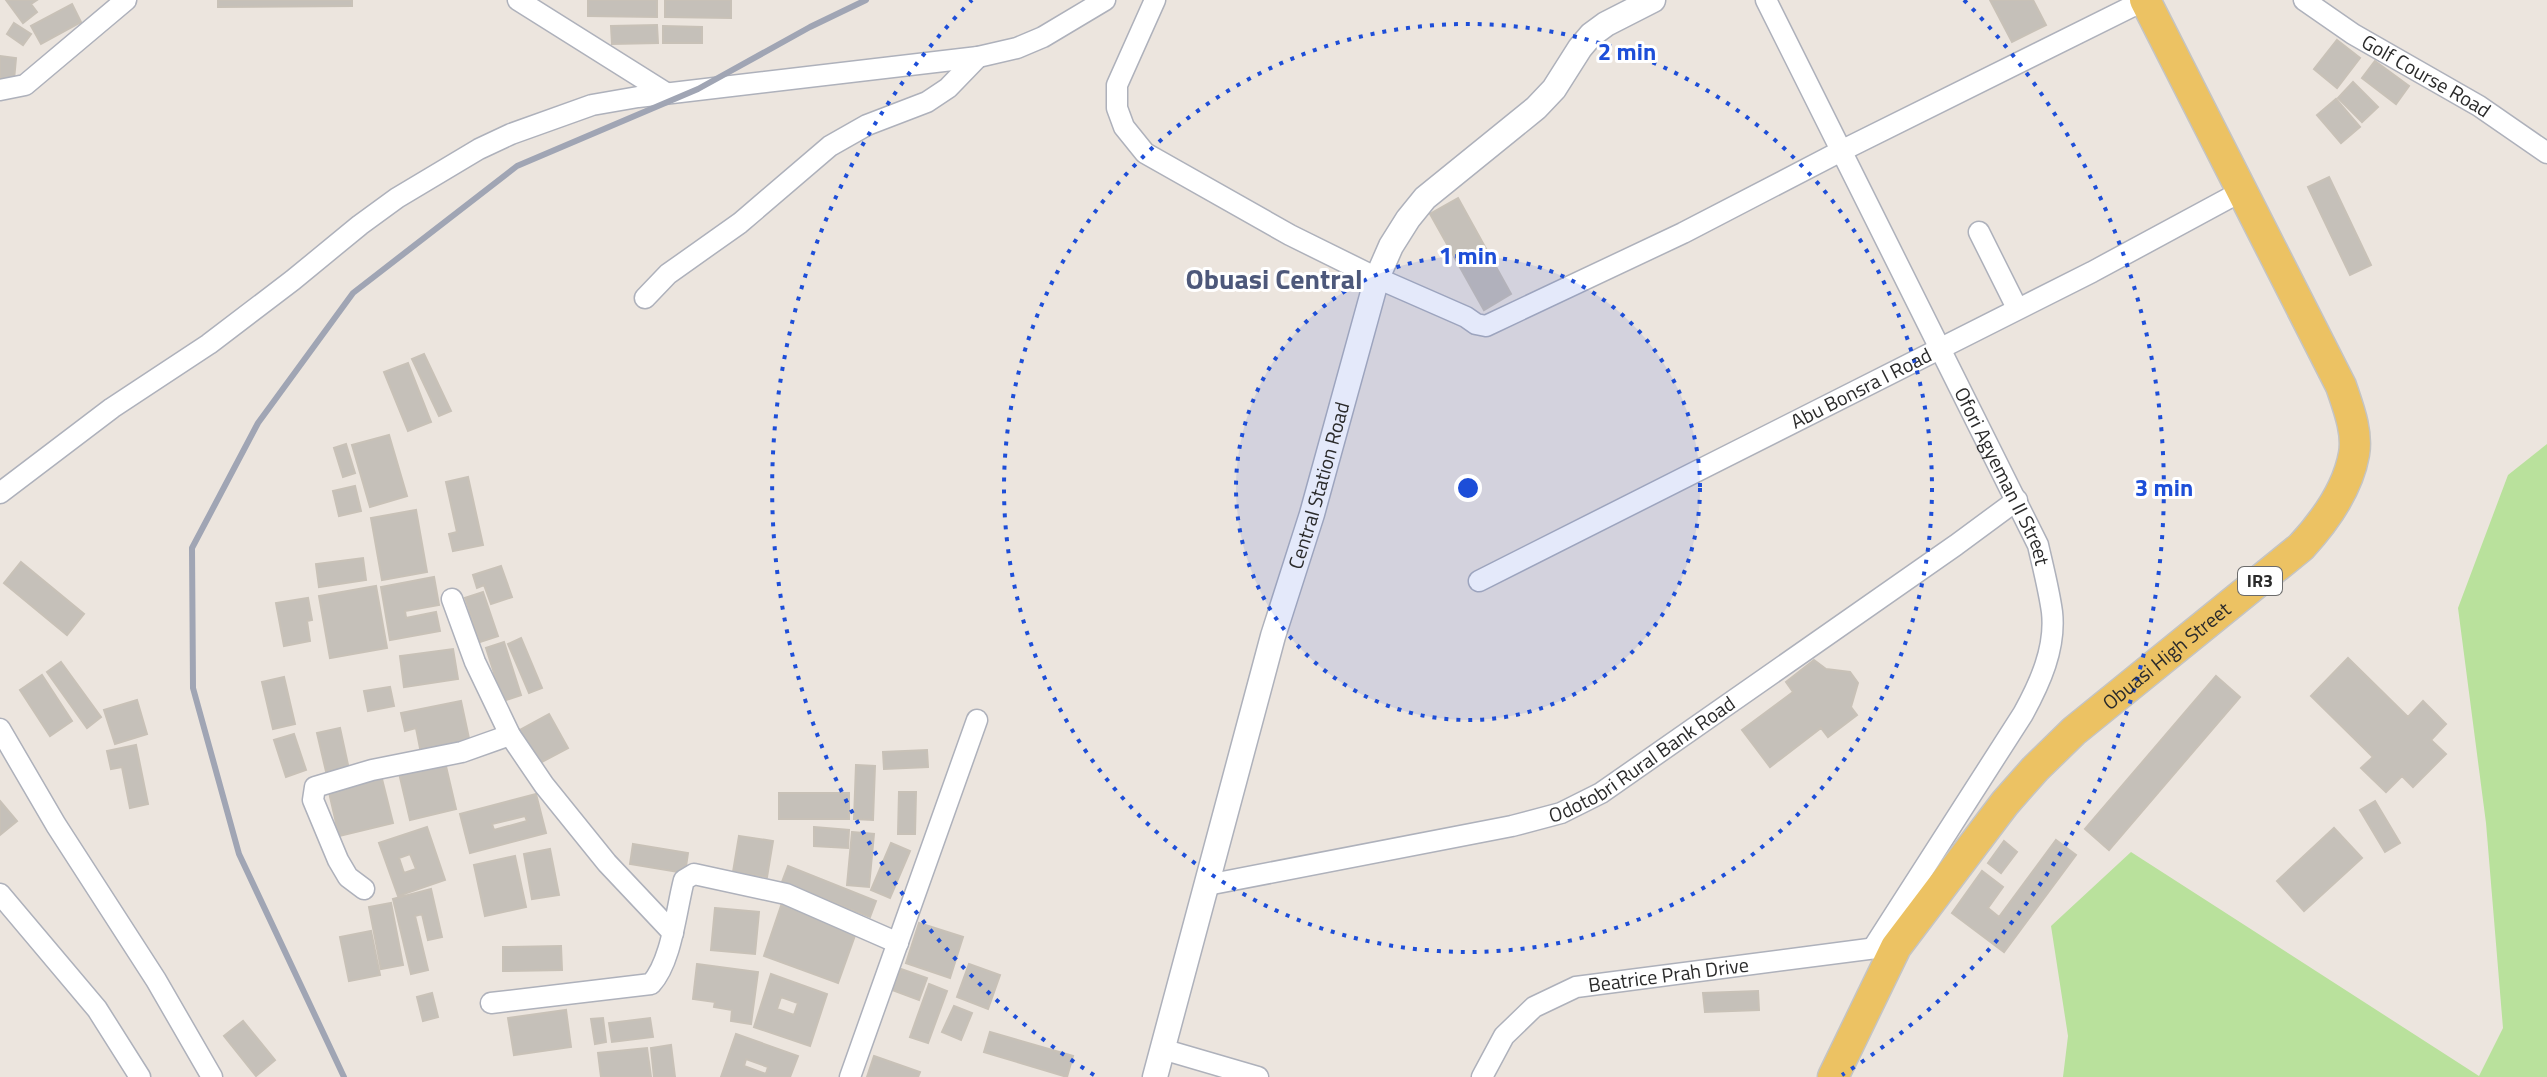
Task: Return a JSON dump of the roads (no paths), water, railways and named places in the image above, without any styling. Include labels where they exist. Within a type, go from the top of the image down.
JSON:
[{"type":"main road","name":"Obuasi High Street","points":[[1833,1077],[1885,947],[2005,803],[2074,731],[2301,547],[2316,531],[2342,488],[2354,452],[2352,419],[2341,386],[2145,0]]},
{"type":"street","points":[[0,90],[25,85],[126,0]]},
{"type":"street","points":[[518,0],[666,93]]},
{"type":"street","points":[[0,493],[112,408],[209,344],[397,198],[479,149],[534,125],[592,105],[666,93],[978,57],[1017,48],[1043,37],[1105,0]]},
{"type":"street","points":[[1155,0],[1117,85],[1117,108],[1124,127],[1145,153],[1290,235],[1486,326],[1675,237],[2145,0]]},
{"type":"street","name":"Central Station Road","points":[[1155,1077],[1273,636],[1312,514],[1377,278],[1391,246],[1425,198],[1536,108],[1554,89],[1591,35],[1653,0]]},
{"type":"street","name":"Ofori Agyeman II Street","points":[[1766,0],[2038,545],[2052,615],[2048,655],[2039,684],[1885,947]]},
{"type":"street","name":"Golf Course Road","points":[[2304,0],[2353,34],[2479,106],[2547,153]]},
{"type":"street","points":[[645,298],[668,274],[740,223],[830,146],[867,125],[927,102],[948,88],[978,57]]},
{"type":"street","name":"Abu Bonsra I Road","points":[[1479,581],[2092,272],[2242,191]]},
{"type":"street","points":[[1979,232],[2017,308]]},
{"type":"street","name":"Odotobri Rural Bank Road","points":[[1207,885],[1436,842],[1561,813],[1601,793],[2017,500]]},
{"type":"street","points":[[452,599],[475,662],[510,735],[544,785],[598,852],[673,933]]},
{"type":"street","points":[[850,1077],[977,720]]},
{"type":"street","points":[[0,729],[56,825],[156,980],[212,1077]]},
{"type":"street","points":[[364,889],[342,869],[313,800],[315,787],[372,770],[462,752],[510,735]]},
{"type":"street","points":[[491,1003],[651,984],[662,965],[673,933],[684,880],[694,874],[786,894],[898,943]]},
{"type":"street","points":[[0,894],[97,1009],[140,1077]]},
{"type":"street","name":"Beatrice Prah Drive","points":[[1482,1077],[1504,1036],[1534,1007],[1576,987],[1885,947]]},
{"type":"street","points":[[1162,1049],[1258,1077]]},
{"type":"railway","points":[[344,1077],[239,854],[193,688],[192,548],[258,423],[353,293],[517,166],[698,89],[866,0]]},
{"type":"district","name":"Obuasi Central","points":[[1274,279]]}]
